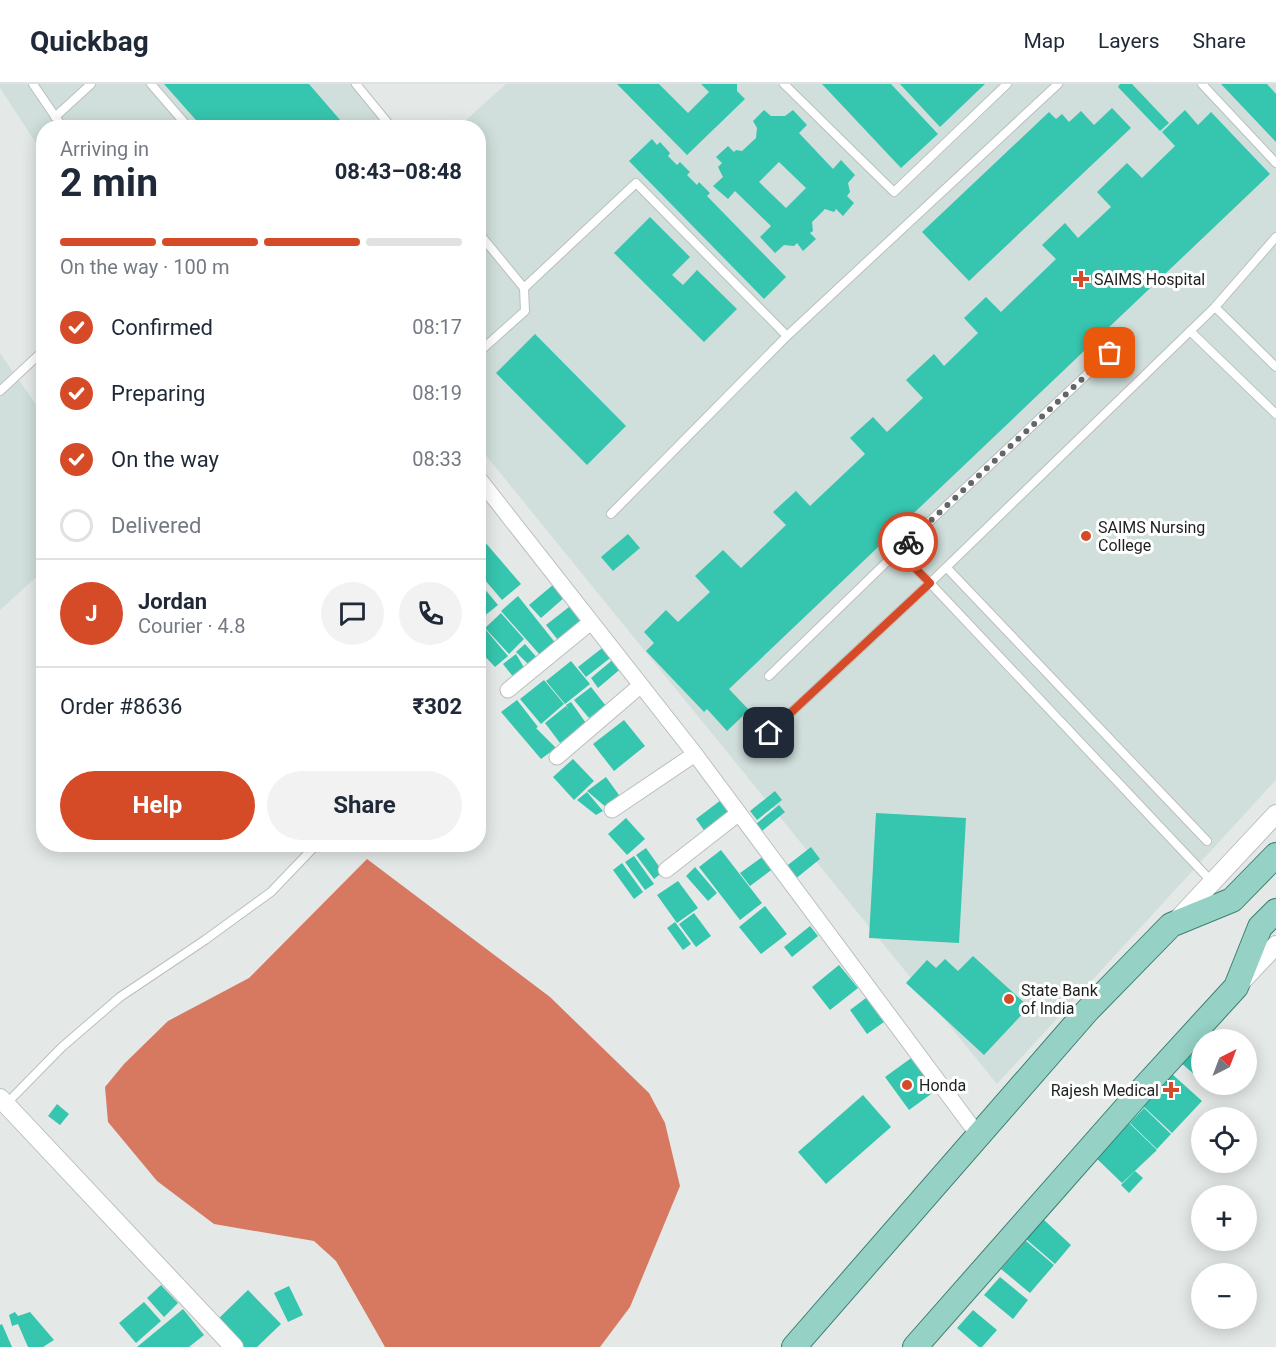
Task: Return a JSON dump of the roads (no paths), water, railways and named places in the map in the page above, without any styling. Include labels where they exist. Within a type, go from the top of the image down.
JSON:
[{"type":"main road","points":[[794,1347],[1087,1011],[1171,925],[1232,900],[1276,855]]},
{"type":"main road","points":[[915,1347],[1139,1093],[1236,987],[1271,928]]},
{"type":"street","points":[[486,488],[695,754],[978,1135]]},
{"type":"street","points":[[508,690],[591,622]]},
{"type":"street","points":[[557,757],[641,685]]},
{"type":"street","points":[[612,810],[695,754]]},
{"type":"street","points":[[666,870],[739,813]]},
{"type":"street","points":[[1171,925],[1276,814]]},
{"type":"street","points":[[3,1101],[234,1347]]},
{"type":"lane","points":[[33,84],[57,120]]},
{"type":"lane","points":[[55,117],[91,84]]},
{"type":"lane","points":[[151,84],[182,120]]},
{"type":"lane","points":[[356,84],[385,120]]},
{"type":"lane","points":[[784,84],[894,192],[1007,84]]},
{"type":"lane","points":[[610,514],[787,336],[1058,84]]},
{"type":"lane","points":[[1202,84],[1276,163]]},
{"type":"lane","points":[[524,288],[636,183],[787,336]]},
{"type":"lane","points":[[769,733],[947,568],[1215,307],[1276,237]]},
{"type":"lane","points":[[486,242],[524,288],[525,311],[486,346]]},
{"type":"lane","points":[[1215,307],[1276,367]]},
{"type":"lane","points":[[1190,331],[1276,414]]},
{"type":"lane","points":[[769,676],[898,551],[1110,353]]},
{"type":"lane","points":[[0,391],[36,357]]},
{"type":"lane","points":[[898,551],[1212,882]]},
{"type":"lane","points":[[947,568],[1207,841]]},
{"type":"lane","points":[[3,1101],[120,997],[205,940],[271,891],[309,852]]},
{"type":"place","name":"SAIMS Hospital","points":[[1081,279]]},
{"type":"place","name":"SAIMS Nursing College","points":[[1086,536]]},
{"type":"place","name":"State Bank of India","points":[[1009,999]]},
{"type":"place","name":"Honda","points":[[907,1085]]},
{"type":"place","name":"Rajesh Medical","points":[[1171,1090]]}]
